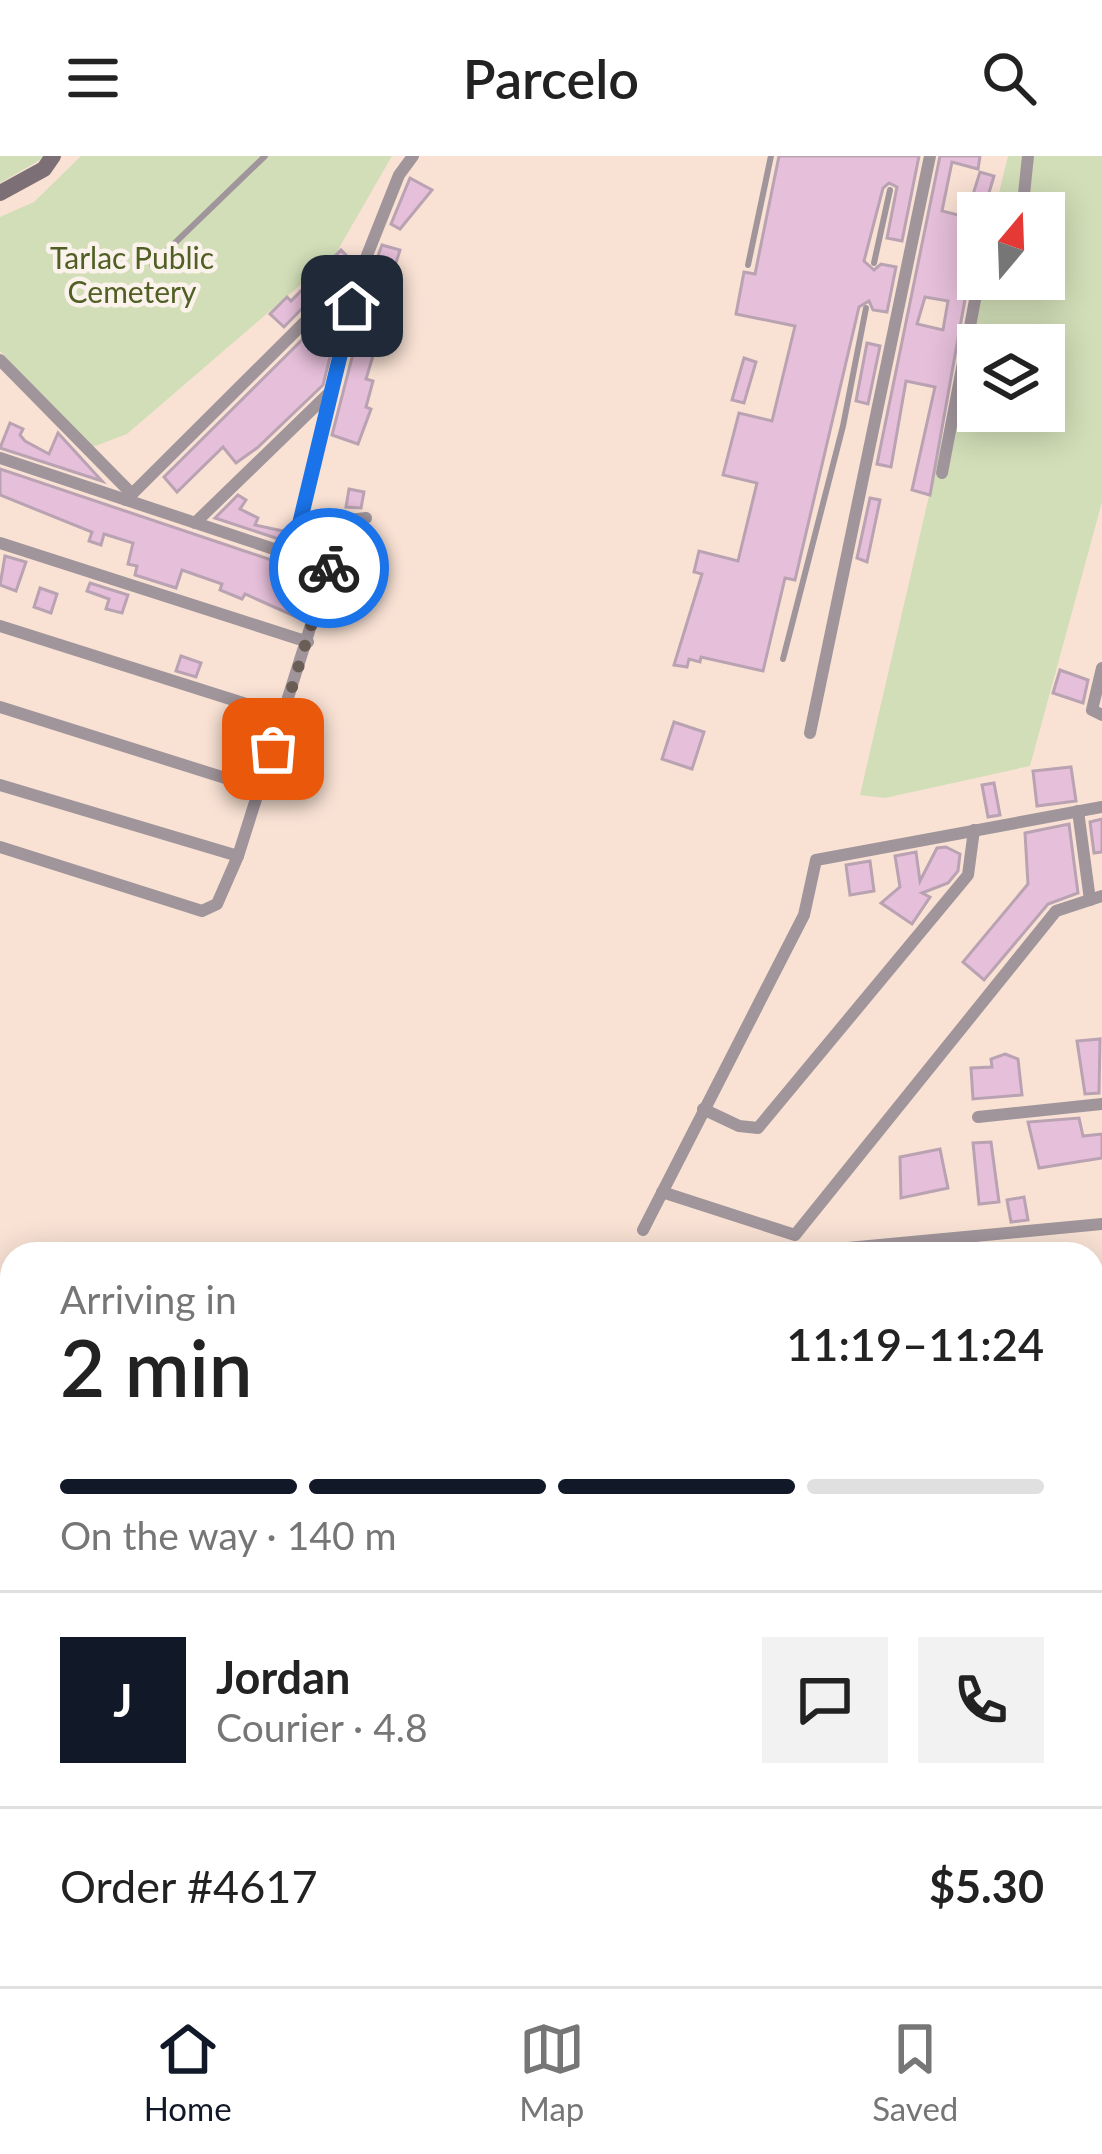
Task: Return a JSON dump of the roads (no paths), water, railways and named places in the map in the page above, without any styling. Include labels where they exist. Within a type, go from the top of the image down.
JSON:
[{"type":"street","points":[[0,193],[44,169],[53,156]]},
{"type":"street","points":[[292,555],[364,262],[399,175],[413,156]]},
{"type":"street","points":[[810,733],[930,156]]},
{"type":"street","points":[[1024,192],[1028,156]]},
{"type":"street","points":[[128,496],[364,262]]},
{"type":"street","points":[[942,473],[975,300]]},
{"type":"street","points":[[0,360],[128,496]]},
{"type":"street","points":[[195,523],[329,393]]},
{"type":"street","points":[[0,458],[128,496],[329,568]]},
{"type":"street","points":[[0,847],[202,911],[217,904],[238,856],[308,643],[341,521],[366,518]]},
{"type":"street","points":[[0,543],[308,643]]},
{"type":"street","points":[[0,626],[284,716]]},
{"type":"street","points":[[1102,668],[1092,710],[1102,715]]},
{"type":"street","points":[[0,707],[260,789]]},
{"type":"street","points":[[0,784],[238,856]]},
{"type":"street","points":[[643,1230],[804,915],[816,860],[1102,807]]},
{"type":"street","points":[[662,1192],[795,1235],[1043,926],[1057,911],[1096,898],[1078,811]]},
{"type":"street","points":[[704,1109],[740,1126],[758,1128],[968,874],[974,830]]},
{"type":"street","points":[[978,1117],[1102,1104]]},
{"type":"street","points":[[911,1242],[1102,1224]]},
{"type":"lane","points":[[152,265],[265,156]]},
{"type":"lane","points":[[748,265],[771,156]]},
{"type":"lane","points":[[874,262],[890,190]]},
{"type":"lane","points":[[782,659],[838,447],[866,308]]},
{"type":"park label","name":"Tarlac Public Cemetery","points":[[132,274]]}]
